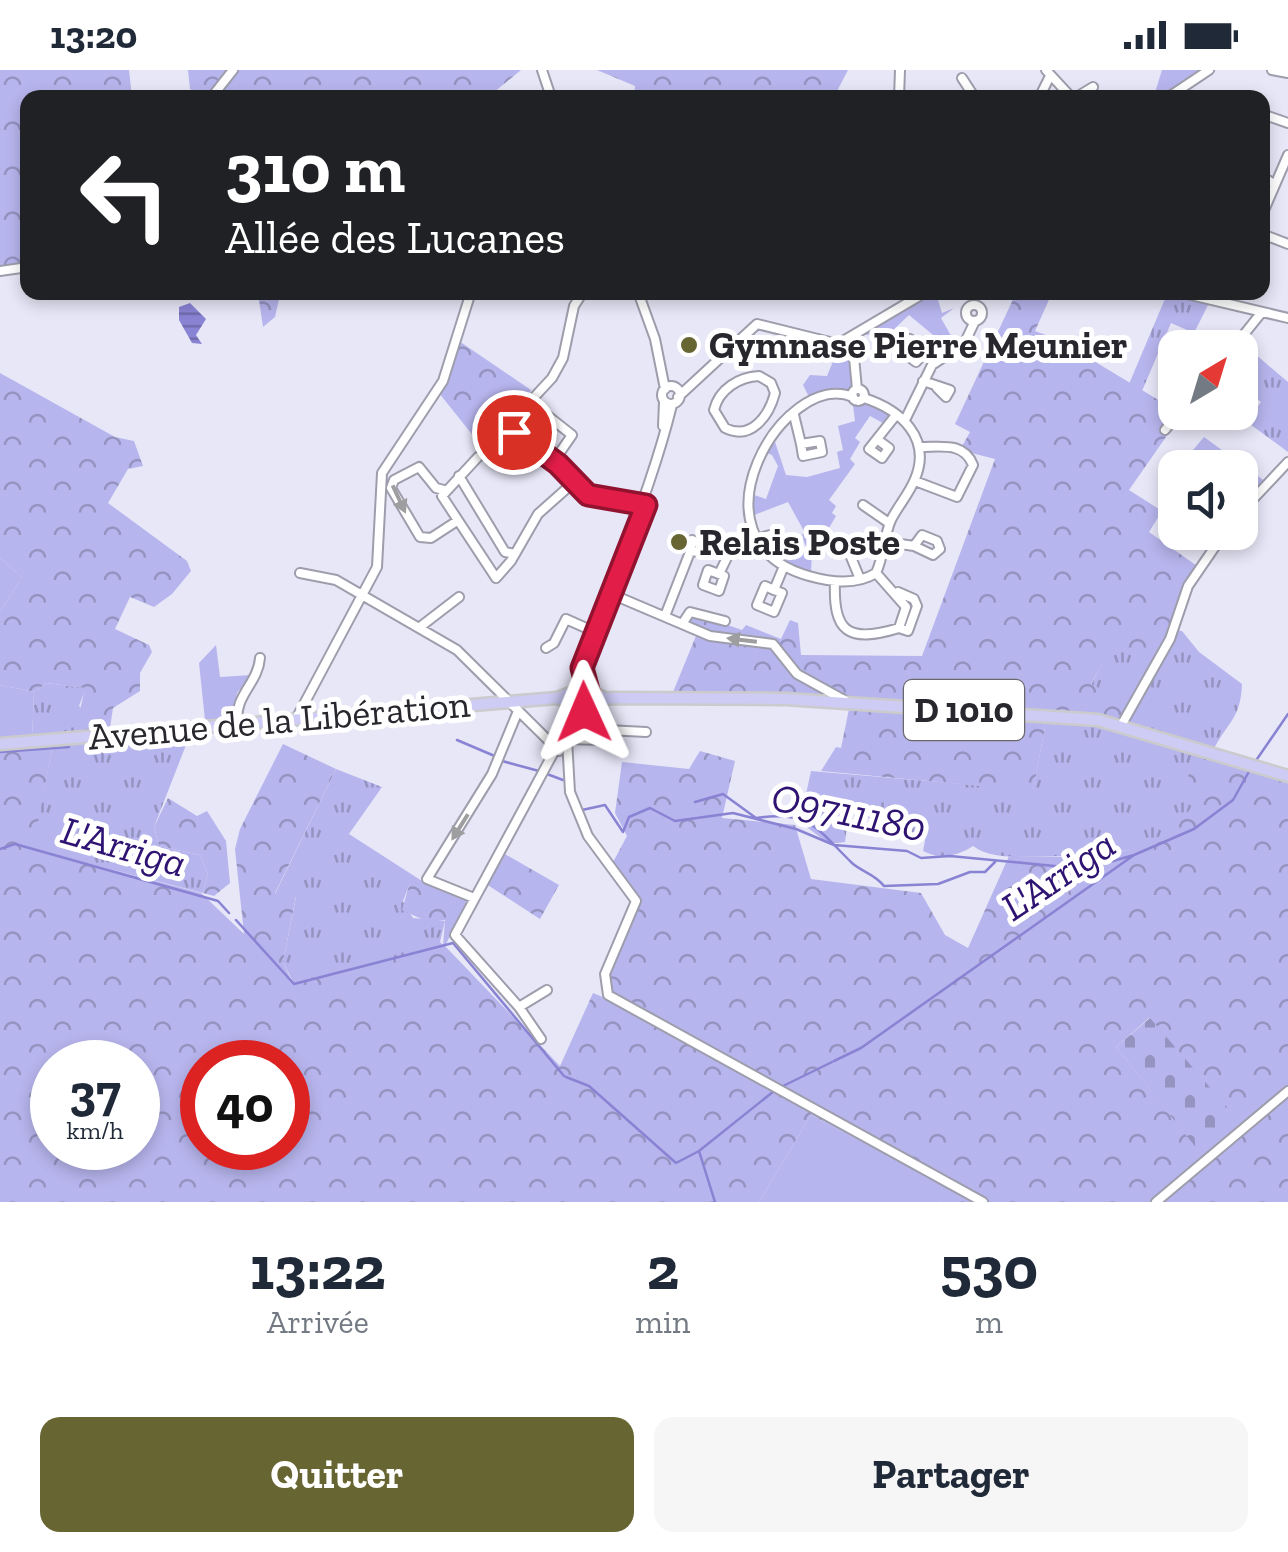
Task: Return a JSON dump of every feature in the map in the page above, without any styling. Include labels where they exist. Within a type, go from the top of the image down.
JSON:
[{"type":"main road","name":"Avenue de la Libération","points":[[0,744],[296,719],[515,706],[557,698],[850,703],[1122,724],[1288,776]]},
{"type":"street","points":[[217,90],[233,70]]},
{"type":"street","points":[[1179,90],[1209,70]]},
{"type":"street","points":[[1272,70],[1288,73]]},
{"type":"street","points":[[962,78],[970,90]]},
{"type":"street","points":[[1089,90],[1093,88]]},
{"type":"street","points":[[1270,198],[1288,155]]},
{"type":"street","points":[[1270,181],[1276,185]]},
{"type":"street","points":[[296,719],[380,559],[382,474],[443,381],[468,300]]},
{"type":"street","points":[[574,482],[538,514],[496,578],[442,496],[459,476],[512,431],[559,368],[577,300]]},
{"type":"street","points":[[640,300],[671,395],[646,505],[581,674],[582,698],[566,753],[568,786],[585,830],[636,901],[605,974],[608,995],[983,1202]]},
{"type":"street","points":[[671,395],[757,324],[841,342],[913,300]]},
{"type":"street","points":[[1209,300],[1288,318]]},
{"type":"street","points":[[1224,304],[1226,300]]},
{"type":"street","points":[[1248,330],[1262,312]]},
{"type":"street","points":[[905,420],[935,362],[964,344],[975,321]]},
{"type":"street","points":[[852,336],[855,393]]},
{"type":"street","points":[[841,342],[856,362]]},
{"type":"street","points":[[924,353],[935,362]]},
{"type":"street","points":[[759,376],[771,383],[775,393],[763,420],[752,428],[732,432],[720,423],[714,404],[736,383],[759,376]]},
{"type":"street","points":[[924,381],[937,388]]},
{"type":"street","points":[[855,393],[905,420],[921,448],[914,482],[889,523],[876,573],[835,582],[784,566],[754,538],[749,486],[756,462],[794,414],[821,397],[855,393]]},
{"type":"street","points":[[530,402],[572,435],[554,461]]},
{"type":"street","points":[[794,414],[801,444]]},
{"type":"street","points":[[878,440],[896,415]]},
{"type":"street","points":[[763,420],[777,431]]},
{"type":"street","points":[[512,431],[554,461],[593,497],[646,505]]},
{"type":"street","points":[[914,482],[958,497],[974,465],[968,455],[954,447],[921,448]]},
{"type":"street","points":[[1258,493],[1288,462]]},
{"type":"street","points":[[444,490],[436,488],[419,467],[394,480],[391,488],[420,537],[430,538],[458,521]]},
{"type":"street","points":[[459,476],[505,552],[515,554]]},
{"type":"street","points":[[863,505],[889,523]]},
{"type":"street","points":[[719,574],[734,543],[778,534]]},
{"type":"street","points":[[887,542],[914,546]]},
{"type":"street","points":[[848,550],[860,579]]},
{"type":"street","points":[[1122,724],[1170,639],[1184,594],[1212,550]]},
{"type":"street","points":[[665,616],[690,552]]},
{"type":"street","points":[[774,590],[784,566]]},
{"type":"street","points":[[300,573],[336,580],[457,650],[556,748],[566,753]]},
{"type":"street","points":[[835,582],[834,625],[860,632],[898,628],[906,612],[894,590],[876,573]]},
{"type":"street","points":[[609,593],[710,636],[777,646],[797,674],[850,703]]},
{"type":"street","points":[[420,627],[460,597]]},
{"type":"street","points":[[682,624],[696,612],[725,622]]},
{"type":"street","points":[[546,648],[554,643],[563,618],[595,632]]},
{"type":"street","points":[[238,724],[236,707],[258,669],[260,658]]},
{"type":"street","points":[[474,898],[427,879],[510,734],[515,706]]},
{"type":"street","points":[[567,740],[603,740],[607,730],[646,732]]},
{"type":"street","points":[[541,1039],[455,935],[556,748]]},
{"type":"street","points":[[518,1008],[547,990]]},
{"type":"street","points":[[1156,1202],[1288,1091]]},
{"type":"green space","points":[[0,70],[129,70],[131,90],[20,90],[20,264],[0,270]]},
{"type":"green space","points":[[188,70],[521,70],[497,90],[190,89]]},
{"type":"green space","points":[[597,70],[848,70],[838,90],[635,90],[635,86]]},
{"type":"green space","points":[[1162,70],[1216,70],[1185,90],[1156,90]]},
{"type":"green space","points":[[259,300],[279,300],[275,317],[263,327]]},
{"type":"green space","points":[[914,300],[938,300],[942,313],[954,308],[941,318],[958,348],[950,349],[909,315],[890,333],[852,336]]},
{"type":"green space","points":[[1013,300],[1049,300],[1035,331],[1059,340],[1158,400],[1158,430],[1168,434],[1129,490],[1158,508],[1158,517],[1149,532],[1158,538],[1158,550],[1174,550],[1200,568],[1154,668],[1113,644],[1091,684],[1131,704],[1122,724],[1047,716],[1033,791],[821,771],[836,747],[841,748],[850,704],[674,698],[698,631],[682,624],[690,612],[742,630],[746,625],[781,639],[790,620],[798,623],[801,655],[922,656],[995,459],[960,450],[970,432],[955,424]]},
{"type":"green space","points":[[1164,300],[1208,305],[1196,330],[1171,323],[1168,330],[1158,330],[1158,353],[1142,391],[1129,384]]},
{"type":"green space","points":[[459,341],[531,390],[513,423],[483,448],[439,393]]},
{"type":"green space","points":[[841,342],[852,353],[853,398],[864,398],[896,415],[888,426],[870,416],[855,438],[860,442],[850,459],[855,464],[829,500],[836,506],[832,513],[836,516],[819,545],[824,553],[812,552],[811,573],[782,561],[807,549],[801,535],[805,533],[788,502],[749,517],[748,493],[766,499],[778,466],[772,455],[762,451],[773,436],[786,475],[807,477],[840,468],[837,452],[843,450],[838,426],[855,421],[852,397],[811,401],[803,385],[810,375],[827,376]]},
{"type":"green space","points":[[1258,356],[1288,382],[1288,452],[1258,430],[1261,402]]},
{"type":"green space","points":[[0,373],[115,437],[134,441],[143,466],[128,469],[108,503],[187,561],[191,571],[172,594],[154,607],[130,597],[115,629],[149,645],[152,652],[140,673],[140,691],[113,708],[109,735],[74,737],[85,688],[46,683],[34,692],[0,685],[0,612],[22,577],[0,558]]},
{"type":"green space","points":[[1204,437],[1222,450],[1193,450]]},
{"type":"green space","points":[[0,558],[22,577],[0,612]]},
{"type":"green space","points":[[1182,631],[1199,652],[1242,684],[1241,696],[1212,753],[1199,798],[1186,818],[1151,843],[1130,850],[1085,855],[1006,856],[973,846],[942,856],[923,851],[927,830],[916,843],[880,828],[850,801],[845,842],[829,844],[800,822],[811,771],[1033,790],[1047,716],[1091,685],[1112,644]]},
{"type":"green space","points":[[216,645],[220,677],[251,675],[237,693],[232,718],[205,720],[199,663]]},
{"type":"green space","points":[[46,683],[86,688],[79,706],[109,735],[186,745],[154,827],[159,846],[200,855],[208,874],[203,893],[32,849],[54,740],[32,741],[34,692]]},
{"type":"green space","points":[[0,685],[34,692],[32,741],[0,744]]},
{"type":"green space","points":[[54,739],[33,849],[201,893],[244,934],[235,849],[240,829],[283,744],[336,769],[275,893],[296,896],[283,962],[293,984],[443,946],[445,920],[428,922],[402,910],[410,882],[422,881],[468,900],[445,946],[560,1066],[593,993],[610,1000],[604,987],[636,904],[612,864],[627,836],[615,813],[622,762],[689,769],[700,751],[735,761],[722,818],[795,825],[811,879],[921,893],[945,935],[968,948],[1009,856],[1114,853],[1159,837],[1198,799],[1185,782],[1202,749],[1288,778],[1288,1202],[940,1202],[947,1187],[811,1115],[759,1202],[0,1202],[0,744]],"holes":[[[1150,1018],[1205,1158],[1116,1047]]]},
{"type":"green space","points":[[336,769],[382,787],[349,834],[422,881],[410,883],[403,901],[413,918],[445,921],[440,942],[444,946],[294,984],[283,962],[296,897],[275,894]]},
{"type":"green space","points":[[168,798],[197,816],[207,811],[226,841],[230,883],[214,896],[203,893],[208,874],[200,855],[159,846],[154,827]]},
{"type":"green space","points":[[503,853],[559,885],[540,919],[486,884]]},
{"type":"green space","points":[[1150,1018],[1245,1128],[1205,1159],[1116,1047]]},
{"type":"green space","points":[[811,1115],[948,1187],[940,1202],[759,1202]]},
{"type":"shaded area","points":[[190,303],[206,319],[196,335],[202,344],[192,343],[179,320],[179,307]]},
{"type":"waterway","name":"L'Arriga","points":[[1255,762],[1288,714]]},
{"type":"waterway","points":[[105,744],[156,739]]},
{"type":"waterway","name":"O9711180","points":[[457,740],[497,757]]},
{"type":"waterway","points":[[0,752],[69,747]]},
{"type":"waterway","name":"O9711180","points":[[502,761],[539,771]]},
{"type":"waterway","name":"L'Arriga","points":[[834,1061],[861,1048],[1134,855],[1194,829],[1233,800],[1251,768]]},
{"type":"waterway","name":"O9711180","points":[[547,774],[563,780]]},
{"type":"waterway","points":[[695,802],[723,794],[756,818],[801,820],[884,886],[938,884],[970,872],[985,872],[995,862]]},
{"type":"waterway","name":"O9711180","points":[[582,810],[605,805],[623,832],[629,817],[650,808],[675,821],[733,813],[796,829],[834,845],[907,851],[921,858],[950,856],[1085,869],[1134,855]]},
{"type":"waterway","name":"L'Arriga","points":[[0,849],[15,844],[218,901],[229,913]]},
{"type":"waterway","name":"L'Arriga","points":[[236,920],[294,984],[453,943],[564,1076]]},
{"type":"waterway","name":"L'Arriga","points":[[781,1087],[832,1062]]},
{"type":"waterway","name":"L'Arriga","points":[[566,1077],[589,1086],[676,1163],[699,1151],[774,1091]]},
{"type":"waterway","points":[[699,1151],[715,1202]]},
{"type":"place","name":"Gymnase Pierre Meunier","points":[[689,345]]},
{"type":"place","name":"Relais Poste","points":[[679,542]]},
{"type":"route","points":[[514,432],[558,464],[582,492],[604,500],[646,505],[636,521],[582,668],[590,698],[584,712]]}]
